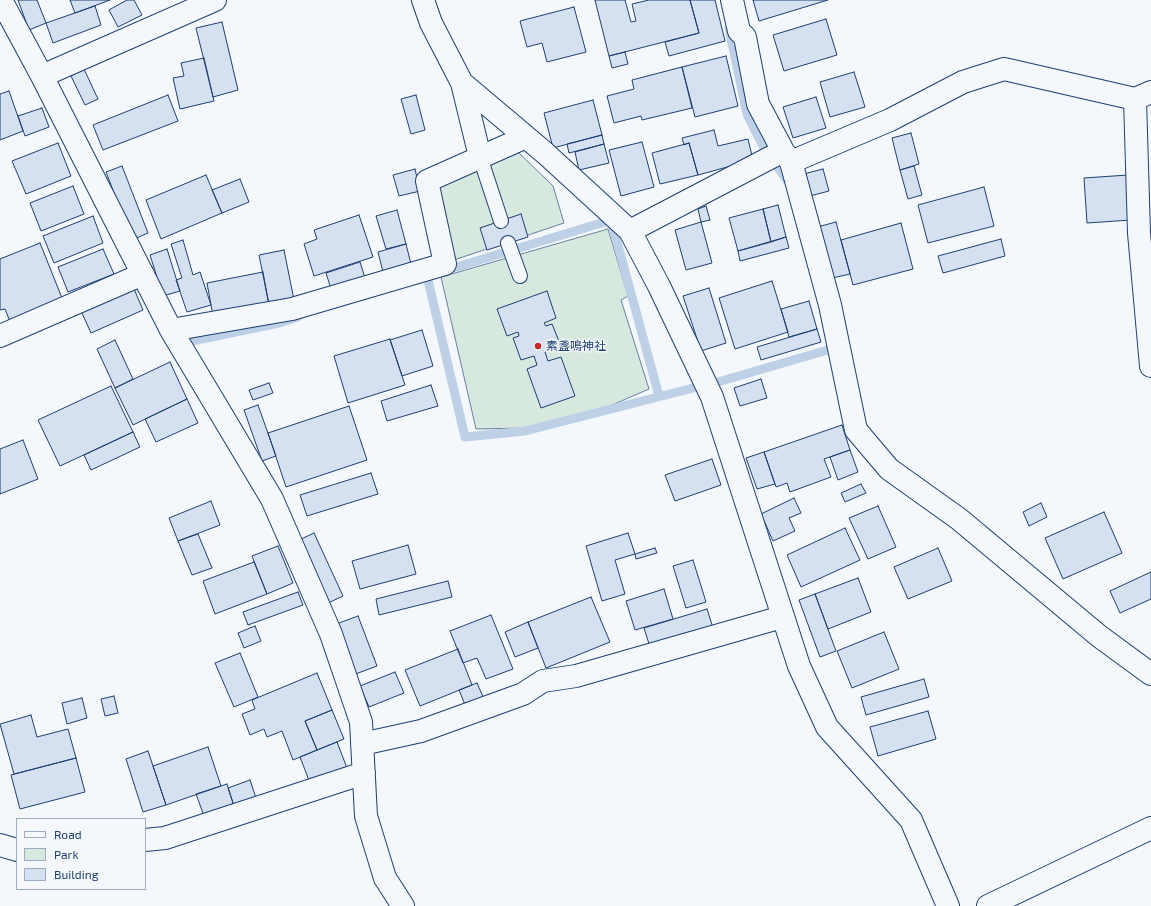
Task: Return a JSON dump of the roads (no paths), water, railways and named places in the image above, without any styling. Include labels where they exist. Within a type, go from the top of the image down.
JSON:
[{"type":"street","points":[[0,0],[42,76],[172,330],[272,499],[331,634],[361,722],[366,816],[386,878],[403,906]]},
{"type":"street","points":[[42,76],[215,0]]},
{"type":"street","points":[[423,0],[431,23],[462,83],[480,157]]},
{"type":"street","points":[[732,0],[739,31],[745,37],[758,104],[780,157],[830,305],[856,430],[889,469],[958,519],[1099,636],[1151,674]]},
{"type":"street","points":[[630,231],[780,157],[890,120],[963,82],[1004,69],[1143,96],[1139,233],[1151,366]]},
{"type":"street","points":[[462,83],[526,137],[630,231],[663,293],[712,397],[799,666],[827,727],[911,820],[948,906]]},
{"type":"street","points":[[172,330],[292,309],[445,264],[427,181],[526,137]]},
{"type":"street","points":[[0,336],[143,274]]},
{"type":"street","points":[[362,744],[421,730],[523,694],[543,681],[576,676],[782,617]]},
{"type":"street","points":[[146,840],[165,838],[364,773]]},
{"type":"street","points":[[988,906],[1151,828]]},
{"type":"street","points":[[0,845],[16,850]]},
{"type":"lane","points":[[480,157],[501,221]]},
{"type":"lane","points":[[510,248],[520,276]]},
{"type":"waterway","points":[[729,28],[747,114],[763,146],[788,182]]},
{"type":"waterway","points":[[659,396],[611,220],[427,276],[465,437],[525,431],[697,387]]},
{"type":"waterway","points":[[187,342],[279,323],[298,317]]},
{"type":"waterway","points":[[718,382],[831,349]]},
{"type":"place","name":"素盞鳴神社","points":[[538,346]]}]
